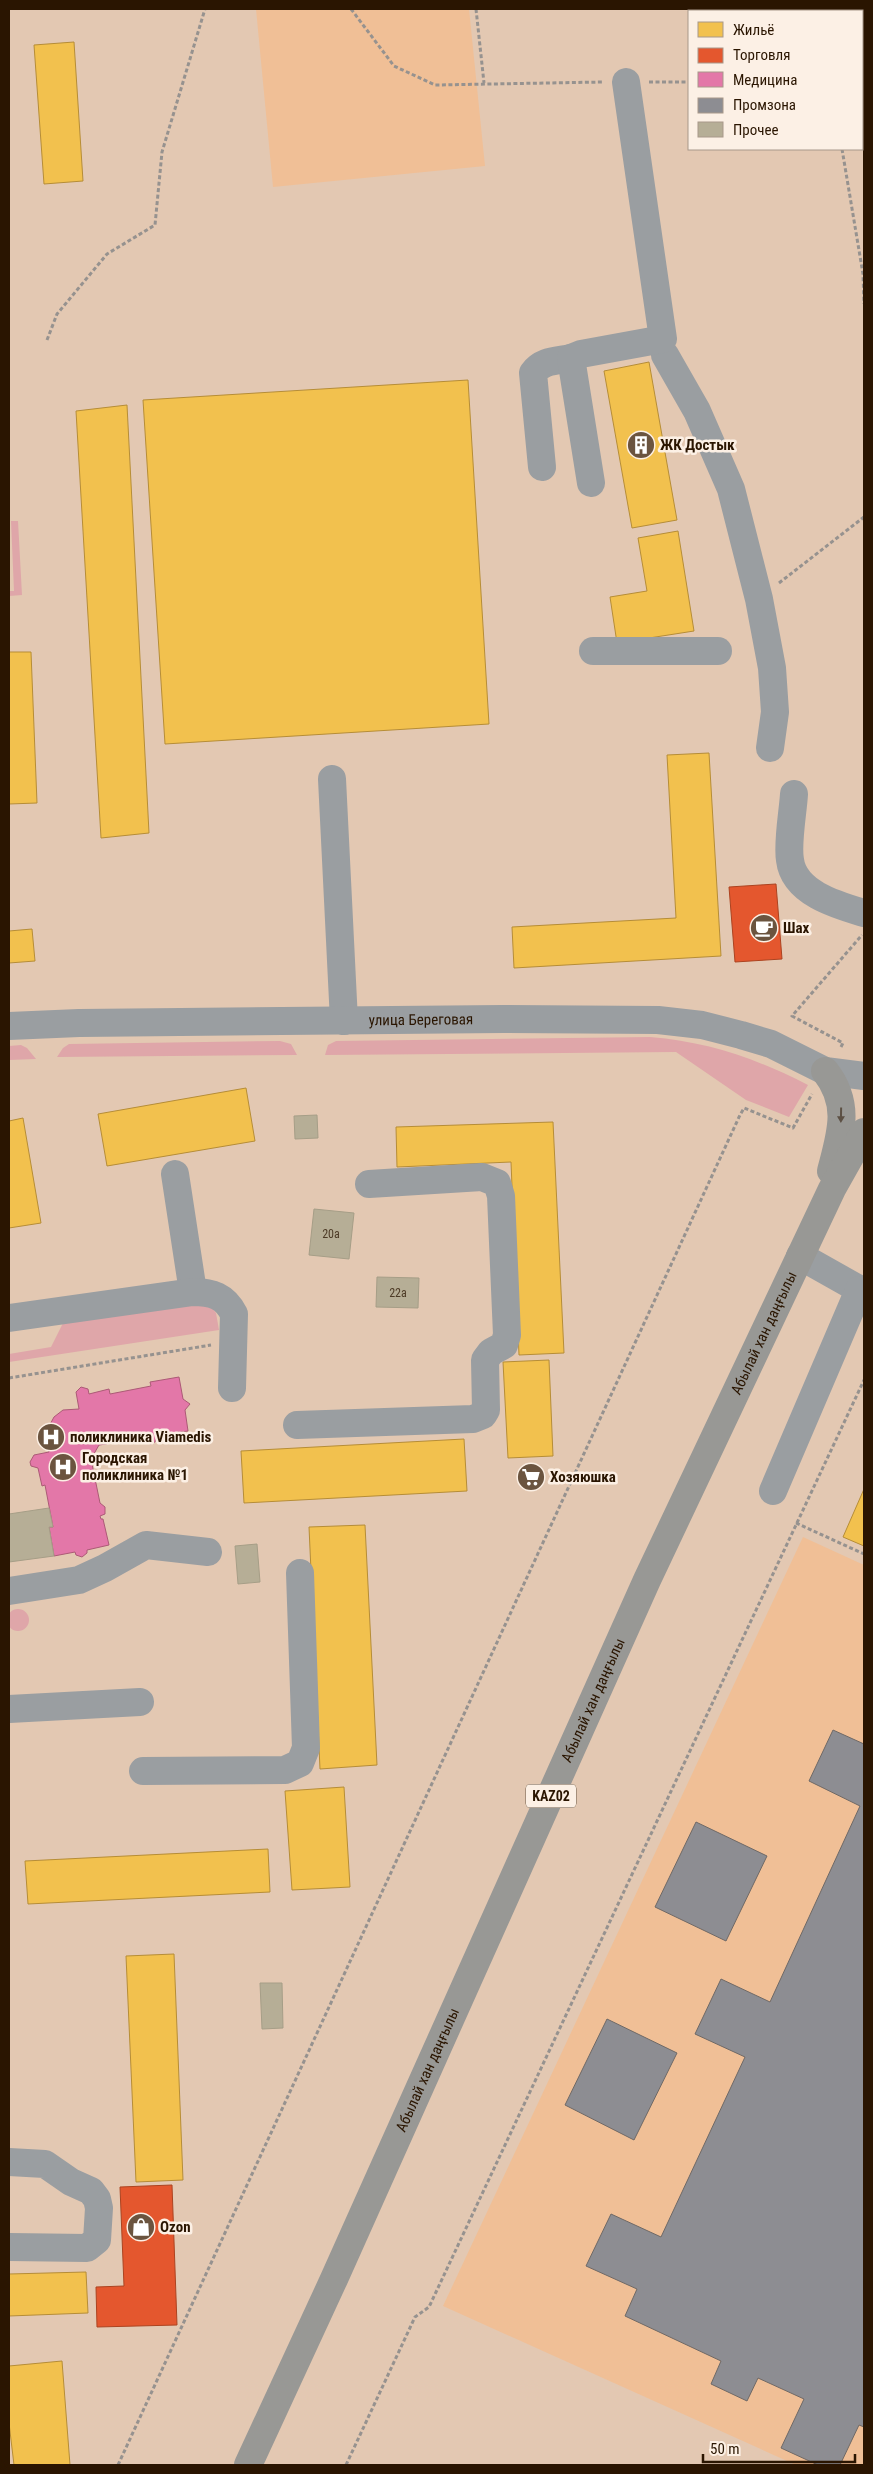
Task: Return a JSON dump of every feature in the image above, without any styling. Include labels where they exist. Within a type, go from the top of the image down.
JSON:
[{"type":"highway","points":[[813,1230],[830,1175],[842,1120],[839,1094],[820,1079]]},
{"type":"highway","name":"Абылай хан даңғылы","points":[[248,2465],[342,2261],[647,1580],[800,1256],[848,1158],[864,1132]]},
{"type":"highway","points":[[813,1230],[864,1166]]},
{"type":"street","points":[[542,467],[533,373],[538,366],[546,362],[571,358],[581,354],[663,339],[626,82]]},
{"type":"street","points":[[666,355],[697,411],[731,489],[759,599],[772,668],[774,712],[770,748]]},
{"type":"street","points":[[571,358],[591,483]]},
{"type":"street","points":[[593,651],[718,650]]},
{"type":"street","points":[[332,779],[344,1021]]},
{"type":"street","points":[[794,794],[790,860],[796,874],[812,894],[837,905],[864,913]]},
{"type":"street","name":"улица Береговая","points":[[9,1026],[79,1023],[658,1020],[702,1025],[771,1044],[820,1079],[864,1076]]},
{"type":"street","points":[[175,1174],[193,1292]]},
{"type":"street","points":[[297,1425],[473,1419],[483,1414],[486,1410],[485,1360],[491,1352],[504,1345],[507,1335],[501,1196],[497,1183],[482,1177],[369,1184]]},
{"type":"street","points":[[773,1491],[862,1291],[800,1256]]},
{"type":"street","points":[[10,1317],[193,1292],[215,1294],[230,1305],[234,1314],[232,1388]]},
{"type":"street","points":[[9,1591],[79,1580],[106,1568],[146,1545],[208,1552]]},
{"type":"street","points":[[143,1771],[285,1770],[300,1763],[306,1748],[300,1573]]},
{"type":"street","points":[[9,1710],[140,1702]]},
{"type":"street","points":[[9,2162],[35,2162],[49,2166],[71,2182],[91,2191],[97,2199],[99,2208],[97,2240],[87,2248],[9,2247]]},
{"type":"path","points":[[47,340],[56,314],[107,254],[155,225],[162,152],[205,9]]},
{"type":"path","points":[[351,9],[394,66],[435,84],[688,82]]},
{"type":"path","points":[[476,9],[484,83]]},
{"type":"path","points":[[842,150],[863,274],[864,304]]},
{"type":"path","points":[[759,599],[864,517]]},
{"type":"path","points":[[841,1047],[843,1043],[792,1016],[864,932]]},
{"type":"path","points":[[118,2465],[740,1115],[744,1108],[793,1128],[820,1079]]},
{"type":"path","points":[[9,1378],[234,1342]]},
{"type":"path","points":[[346,2465],[415,2317],[429,2307],[864,1380]]},
{"type":"path","points":[[796,1523],[864,1554]]},
{"type":"shaded area","points":[[256,9],[469,9],[485,166],[273,187]]},
{"type":"shaded area","points":[[11,521],[18,521],[22,595],[9,596],[9,591],[14,591]]},
{"type":"shaded area","points":[[650,1037],[672,1039],[712,1047],[750,1059],[808,1085],[789,1117],[746,1100],[676,1052],[325,1055],[328,1045],[336,1041]]},
{"type":"shaded area","points":[[280,1041],[291,1044],[297,1055],[57,1057],[63,1048],[69,1044]]},
{"type":"shaded area","points":[[21,1045],[27,1048],[36,1059],[9,1060],[9,1046]]},
{"type":"shaded area","points":[[208,1303],[216,1313],[219,1330],[9,1362],[9,1354],[51,1347],[65,1319]]},
{"type":"shaded area","points":[[803,1537],[864,1565],[864,2465],[796,2465],[443,2306]]},
{"type":"shaded area","points":[[18,1609],[26,1612],[29,1620],[26,1628],[18,1631],[10,1628],[7,1620],[10,1612]]},
{"type":"building: Жильё","points":[[864,9],[864,93],[863,10],[848,10]]},
{"type":"building: Жильё","points":[[74,42],[83,181],[44,184],[34,45]]},
{"type":"building: Жильё","name":"ЖК Достык","points":[[649,362],[677,520],[632,528],[604,371]]},
{"type":"building: Жильё","points":[[468,380],[489,724],[165,744],[143,400]]},
{"type":"building: Жильё","points":[[127,405],[149,833],[101,838],[76,411]]},
{"type":"building: Жильё","points":[[678,531],[694,631],[617,643],[610,597],[647,591],[638,538]]},
{"type":"building: Жильё","points":[[9,652],[31,652],[37,803],[9,804]]},
{"type":"building: Жильё","points":[[709,753],[721,956],[514,968],[512,927],[676,918],[667,755]]},
{"type":"building: Жильё","points":[[32,929],[35,961],[9,963],[9,931]]},
{"type":"building: Жильё","points":[[246,1088],[255,1141],[107,1166],[98,1114]]},
{"type":"building: Жильё","points":[[23,1118],[41,1223],[9,1228],[9,1121]]},
{"type":"building: Жильё","points":[[553,1122],[564,1353],[519,1355],[511,1162],[397,1167],[396,1127]]},
{"type":"building: Жильё","points":[[549,1360],[553,1456],[508,1458],[503,1362]]},
{"type":"building: Жильё","points":[[464,1439],[467,1491],[244,1503],[241,1451]]},
{"type":"building: Жильё","points":[[864,1489],[864,1546],[843,1537]]},
{"type":"building: Жильё","points":[[365,1525],[377,1765],[320,1769],[309,1527]]},
{"type":"building: Жильё","points":[[344,1787],[350,1887],[292,1890],[285,1791]]},
{"type":"building: Жильё","points":[[268,1849],[270,1892],[28,1904],[25,1861]]},
{"type":"building: Жильё","points":[[174,1954],[183,2180],[136,2182],[126,1956]]},
{"type":"building: Жильё","points":[[86,2272],[88,2313],[9,2316],[9,2274]]},
{"type":"building: Жильё","points":[[62,2361],[70,2465],[14,2465],[9,2423],[9,2366]]},
{"type":"building: Торговля","points":[[776,884],[782,959],[735,962],[729,887]]},
{"type":"building: Торговля","points":[[172,2185],[177,2325],[97,2327],[96,2287],[124,2286],[120,2187]]},
{"type":"building: Медицина","name":"Городская поликлиника №1","points":[[179,1377],[183,1399],[190,1404],[185,1410],[188,1431],[157,1435],[155,1442],[151,1444],[143,1442],[142,1439],[99,1445],[91,1459],[100,1503],[105,1507],[105,1514],[100,1516],[103,1519],[109,1545],[87,1550],[87,1553],[82,1557],[76,1555],[75,1552],[54,1556],[49,1527],[53,1527],[45,1485],[42,1486],[38,1468],[31,1466],[30,1462],[34,1455],[49,1452],[46,1443],[47,1430],[54,1417],[63,1410],[79,1409],[76,1392],[81,1387],[88,1389],[89,1394],[109,1389],[110,1394],[151,1386],[150,1382]]},
{"type":"building: Промзона","points":[[833,1730],[864,1744],[864,2427],[859,2425],[840,2465],[818,2465],[781,2448],[804,2399],[758,2378],[747,2401],[711,2384],[721,2361],[625,2316],[637,2289],[586,2266],[611,2214],[661,2237],[745,2057],[695,2034],[721,1979],[770,2002],[860,1806],[809,1781]]},
{"type":"building: Промзона","points":[[696,1822],[767,1856],[726,1941],[655,1907]]},
{"type":"building: Промзона","points":[[607,2019],[677,2053],[634,2140],[565,2105]]},
{"type":"building: Прочее","points":[[317,1115],[318,1138],[295,1139],[294,1116]]},
{"type":"building: Прочее","points":[[314,1209],[354,1213],[349,1259],[309,1255]]},
{"type":"building: Прочее","points":[[377,1277],[419,1278],[418,1308],[376,1307]]},
{"type":"building: Прочее","points":[[49,1508],[53,1527],[49,1527],[54,1556],[9,1562],[9,1514]]},
{"type":"building: Прочее","points":[[257,1544],[260,1582],[238,1584],[235,1546]]},
{"type":"building: Прочее","points":[[260,1983],[282,1983],[283,2028],[262,2029]]},
{"type":"place","name":"ЖК Достык","points":[[641,445]]},
{"type":"place","name":"Шах","points":[[764,928]]},
{"type":"place","name":"поликлиника Viamedis","points":[[51,1437]]},
{"type":"place","name":"Городская поликлиника №1","points":[[63,1467]]},
{"type":"place","name":"Хозяюшка","points":[[531,1477]]},
{"type":"place","name":"Ozon","points":[[141,2227]]}]
